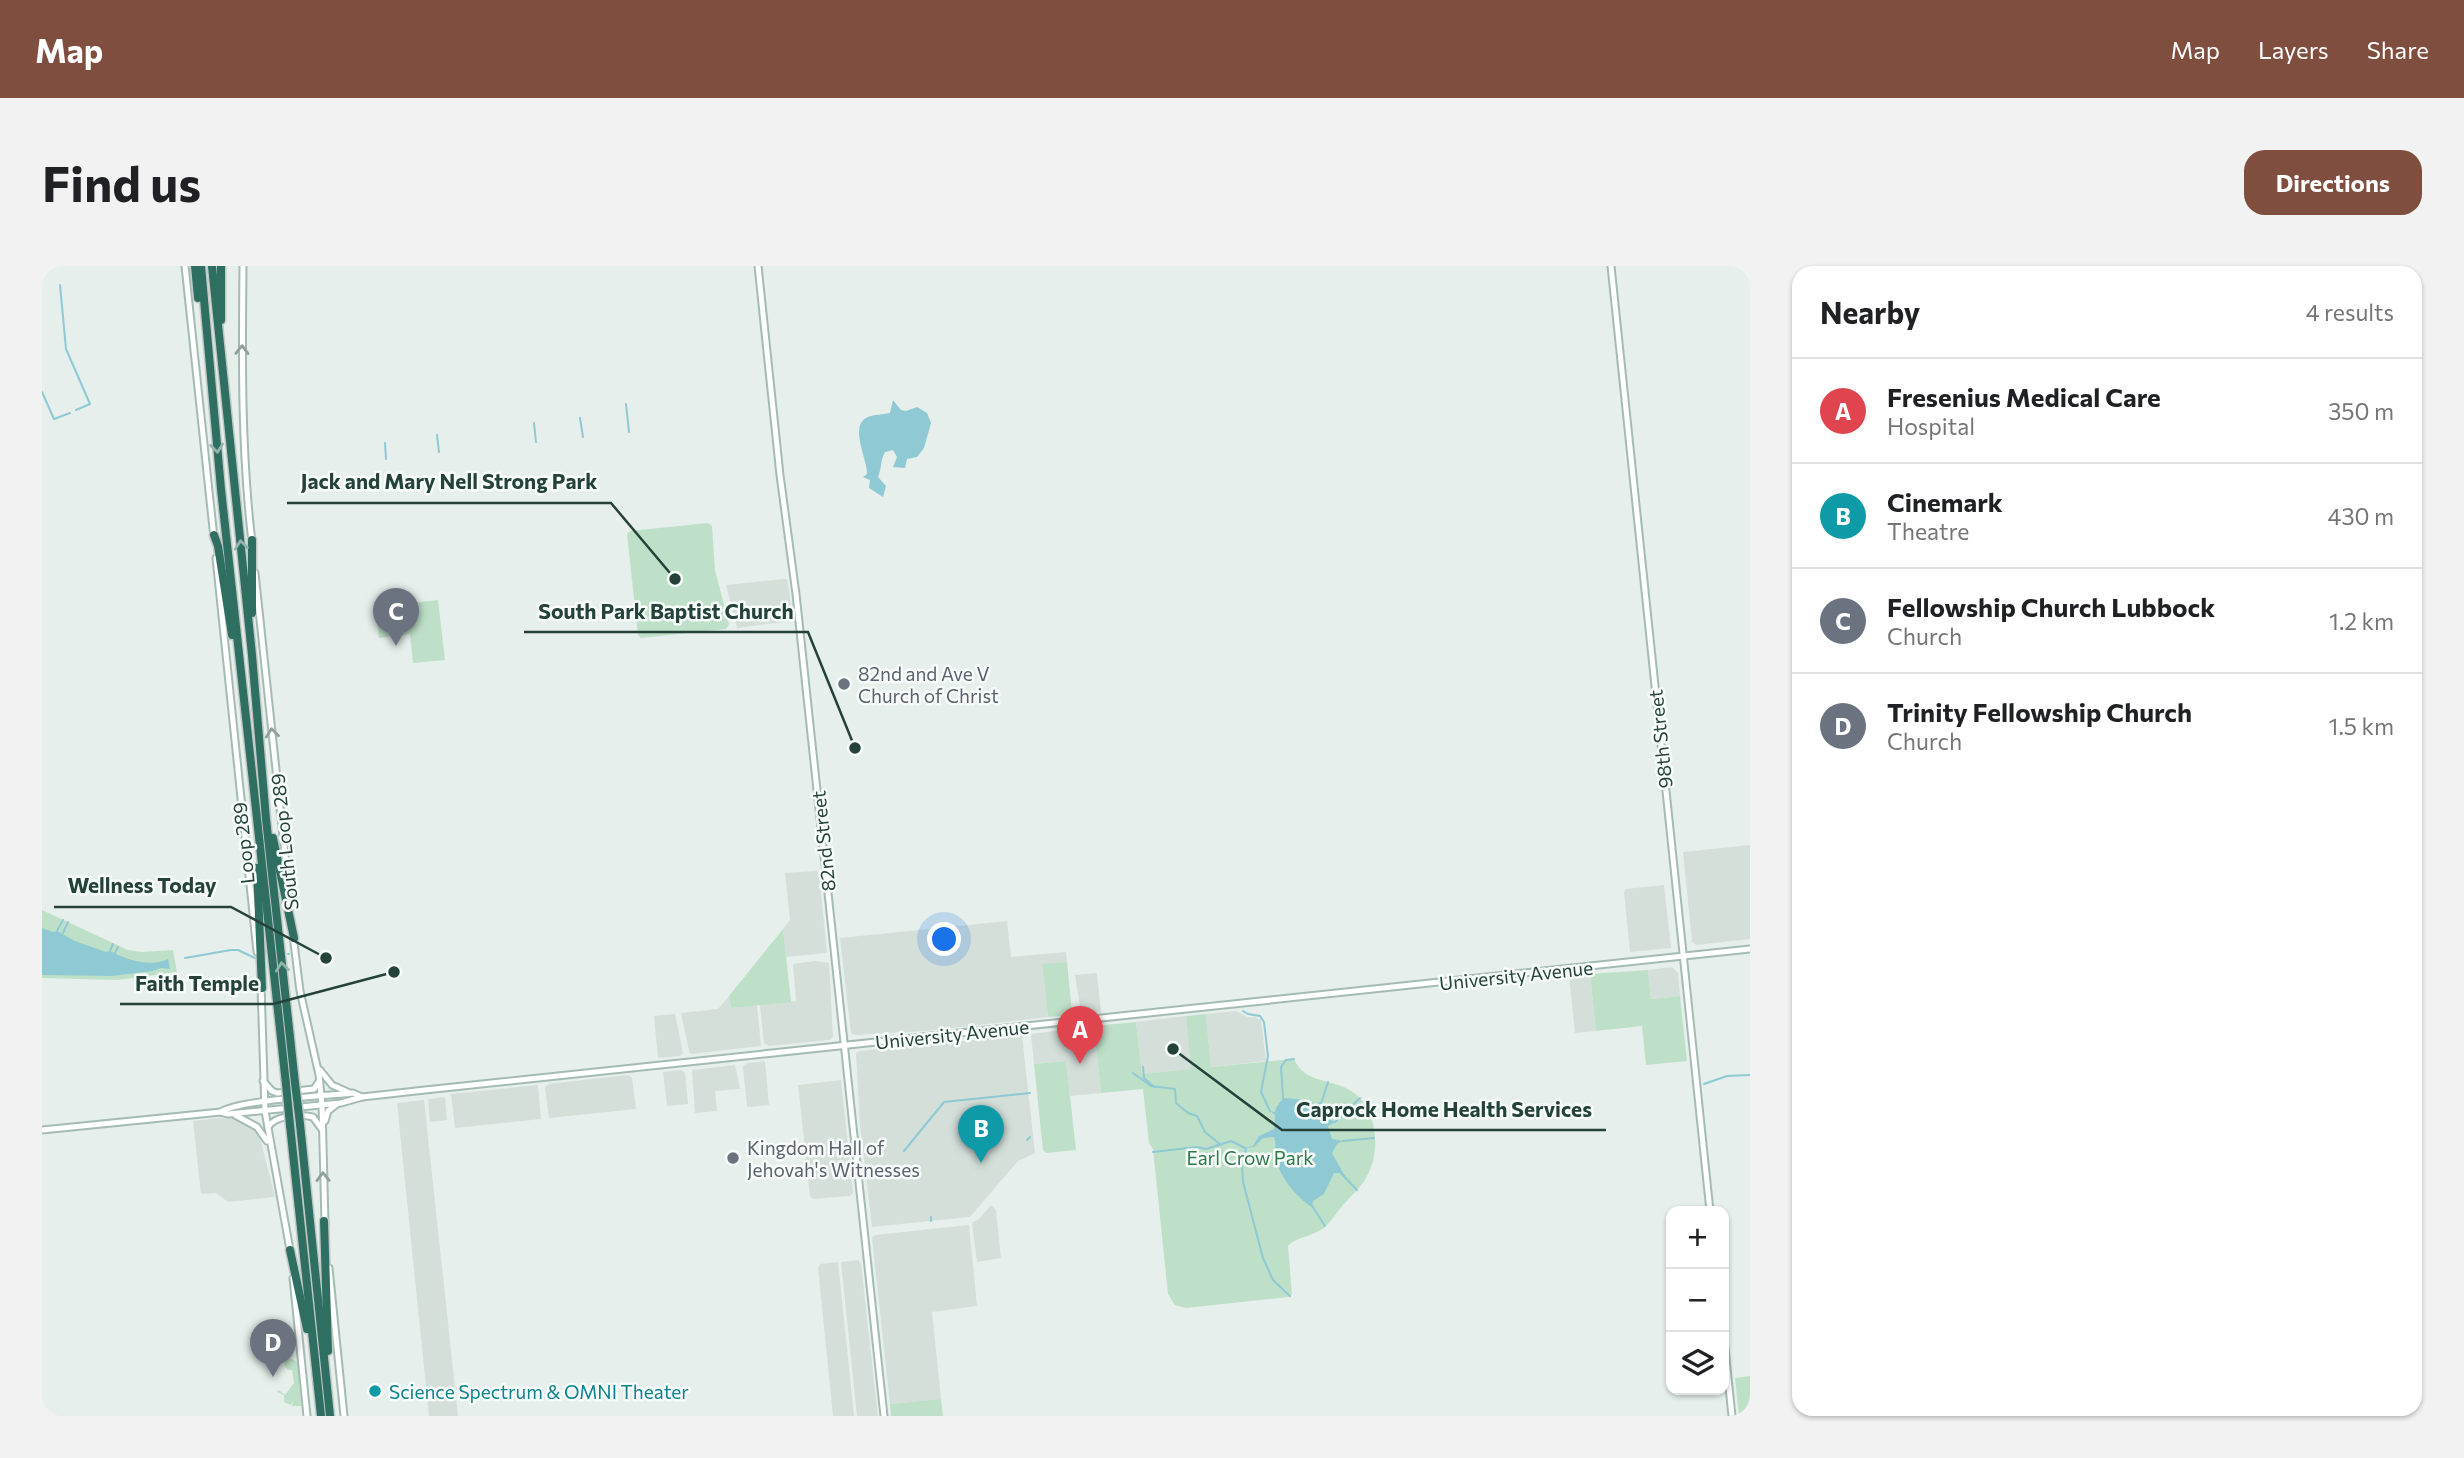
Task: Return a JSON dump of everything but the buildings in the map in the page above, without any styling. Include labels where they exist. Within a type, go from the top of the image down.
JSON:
[{"type":"highway","points":[[194,266],[206,370],[210,381]]},
{"type":"highway","name":"Loop 289","points":[[201,266],[210,381],[257,830],[291,1084]]},
{"type":"highway","name":"Loop 289","points":[[212,266],[252,655],[321,1416]]},
{"type":"highway","points":[[222,266],[223,383]]},
{"type":"highway","points":[[214,535],[218,546],[247,738]]},
{"type":"highway","points":[[252,540],[252,655]]},
{"type":"highway","points":[[266,819],[271,828],[293,938]]},
{"type":"highway","points":[[257,830],[257,903],[262,988]]},
{"type":"highway","name":"Loop 289","points":[[295,1124],[330,1416]]},
{"type":"highway","points":[[324,1221],[327,1378]]},
{"type":"highway","points":[[290,1250],[319,1390]]},
{"type":"main road","name":"South Loop 289","points":[[185,266],[262,988],[264,1102],[290,1250],[307,1416]]},
{"type":"main road","name":"South Loop 289","points":[[243,266],[242,408],[247,503],[293,938],[300,991],[319,1075],[324,1221],[344,1416]]},
{"type":"main road","name":"82nd Street","points":[[758,266],[884,1416]]},
{"type":"main road","name":"98th Street","points":[[1611,266],[1709,1206]]},
{"type":"main road","name":"University Avenue","points":[[42,1130],[341,1103],[362,1097],[1750,949]]},
{"type":"main road","points":[[314,1059],[328,1081],[353,1094]]},
{"type":"main road","points":[[263,1081],[277,1093],[314,1089],[319,1075]]},
{"type":"main road","points":[[245,1104],[258,1097],[263,1081]]},
{"type":"main road","name":"University Avenue","points":[[221,1112],[228,1107],[245,1104],[353,1094],[362,1097]]},
{"type":"main road","points":[[323,1131],[328,1111],[341,1103]]},
{"type":"main road","points":[[228,1114],[257,1127],[271,1151]]},
{"type":"main road","points":[[267,1129],[269,1123],[278,1118],[309,1116],[317,1120],[323,1131]]},
{"type":"main road","points":[[1729,1387],[1732,1416]]},
{"type":"shaded area","points":[[787,579],[792,617],[789,621],[737,628],[726,585]]},
{"type":"shaded area","points":[[1750,845],[1750,939],[1696,945],[1692,942],[1683,852]]},
{"type":"shaded area","points":[[817,871],[827,953],[786,957],[783,929],[790,920],[785,873]]},
{"type":"shaded area","points":[[1664,885],[1671,948],[1630,952],[1624,892],[1626,889]]},
{"type":"shaded area","points":[[1007,921],[1011,957],[1066,952],[1067,962],[1042,965],[1048,1017],[925,1031],[855,1035],[851,1033],[840,938]]},
{"type":"shaded area","points":[[815,961],[829,963],[833,1037],[830,1040],[769,1046],[764,1043],[760,1005],[796,1001],[793,964]]},
{"type":"shaded area","points":[[1672,967],[1678,973],[1680,996],[1651,999],[1648,970]]},
{"type":"shaded area","points":[[1097,973],[1101,1012],[1081,1013],[1075,975]]},
{"type":"shaded area","points":[[1590,974],[1596,1031],[1575,1033],[1569,976]]},
{"type":"shaded area","points":[[729,996],[731,1008],[757,1005],[761,1046],[691,1054],[681,1013],[718,1009]]},
{"type":"shaded area","points":[[1236,1011],[1261,1020],[1266,1061],[1211,1067],[1206,1014]]},
{"type":"shaded area","points":[[675,1014],[683,1053],[680,1056],[658,1058],[654,1016]]},
{"type":"shaded area","points":[[1186,1016],[1192,1069],[1142,1074],[1136,1022]]},
{"type":"shaded area","points":[[1094,1026],[1101,1093],[1070,1096],[1066,1061],[1034,1064],[1031,1034]]},
{"type":"shaded area","points":[[1022,1035],[1035,1153],[1018,1161],[970,1217],[872,1227],[860,1125],[856,1053]]},
{"type":"shaded area","points":[[765,1061],[769,1105],[747,1107],[743,1066]]},
{"type":"shaded area","points":[[735,1065],[740,1089],[715,1091],[717,1111],[695,1113],[692,1070]]},
{"type":"shaded area","points":[[681,1070],[685,1073],[688,1104],[667,1106],[663,1072]]},
{"type":"shaded area","points":[[628,1075],[632,1078],[636,1109],[549,1118],[545,1088],[548,1084]]},
{"type":"shaded area","points":[[841,1080],[853,1193],[850,1196],[813,1199],[810,1196],[798,1085]]},
{"type":"shaded area","points":[[538,1085],[541,1119],[455,1128],[451,1094]]},
{"type":"shaded area","points":[[445,1097],[447,1120],[430,1122],[428,1099]]},
{"type":"shaded area","points":[[424,1100],[458,1416],[429,1416],[397,1103]]},
{"type":"shaded area","points":[[227,1117],[239,1119],[252,1126],[259,1134],[275,1197],[228,1202],[216,1193],[201,1194],[193,1121]]},
{"type":"shaded area","points":[[991,1205],[996,1210],[1001,1258],[977,1262],[972,1223]]},
{"type":"shaded area","points":[[969,1225],[977,1306],[932,1312],[941,1399],[890,1404],[872,1238],[875,1235]]},
{"type":"shaded area","points":[[858,1260],[861,1264],[878,1416],[857,1416],[841,1262]]},
{"type":"shaded area","points":[[838,1262],[854,1416],[833,1416],[818,1268],[820,1264]]},
{"type":"green space","points":[[708,523],[712,526],[715,570],[729,624],[726,629],[641,638],[638,635],[627,534],[630,531]]},
{"type":"green space","points":[[438,600],[445,660],[413,663],[410,634],[379,638],[376,607]]},
{"type":"green space","points":[[42,910],[128,950],[173,950],[177,972],[117,980],[42,978]]},
{"type":"green space","points":[[783,929],[791,1002],[731,1008],[729,996]]},
{"type":"green space","points":[[1067,962],[1072,1013],[1048,1017],[1042,964]]},
{"type":"green space","points":[[1648,970],[1651,999],[1680,996],[1687,1061],[1646,1065],[1642,1026],[1596,1031],[1590,974]]},
{"type":"green space","name":"Earl Crow Park","points":[[1206,1014],[1211,1067],[1294,1059],[1310,1076],[1348,1089],[1358,1096],[1371,1116],[1374,1154],[1365,1180],[1326,1226],[1288,1246],[1292,1294],[1289,1297],[1186,1308],[1175,1305],[1168,1294],[1153,1149],[1149,1143],[1143,1089],[1101,1093],[1094,1026],[1136,1022],[1142,1074],[1191,1069],[1186,1016]]},
{"type":"green space","points":[[1066,1061],[1076,1150],[1046,1153],[1043,1150],[1034,1064]]},
{"type":"green space","points":[[282,1335],[284,1361],[280,1365],[277,1355],[279,1350],[274,1337],[268,1336]]},
{"type":"green space","points":[[285,1356],[298,1362],[301,1406],[292,1406],[293,1401],[291,1405],[284,1402],[284,1395],[277,1392],[279,1390],[285,1395],[294,1383],[292,1370],[288,1370],[284,1365]]},
{"type":"green space","points":[[1750,1376],[1750,1416],[1739,1416],[1735,1378]]},
{"type":"green space","points":[[941,1399],[943,1416],[891,1416],[890,1404]]},
{"type":"water","points":[[893,400],[901,410],[917,407],[927,413],[931,423],[924,448],[917,457],[907,459],[905,468],[893,467],[897,457],[893,450],[885,452],[878,477],[886,486],[883,497],[869,488],[870,480],[863,477],[867,474],[867,468],[859,435],[862,421],[873,415],[890,413]]},
{"type":"water","points":[[42,928],[138,961],[153,963],[168,959],[170,969],[111,976],[42,975]]},
{"type":"water","points":[[1283,1098],[1316,1104],[1322,1101],[1321,1110],[1327,1118],[1335,1122],[1328,1126],[1332,1139],[1343,1141],[1337,1144],[1332,1153],[1346,1178],[1340,1171],[1334,1173],[1324,1194],[1313,1201],[1312,1207],[1295,1193],[1281,1173],[1275,1157],[1274,1137],[1263,1138],[1254,1147],[1245,1148],[1253,1146],[1259,1136],[1274,1129],[1275,1115],[1270,1111],[1275,1112]]},
{"type":"waterway","points":[[60,285],[66,349],[90,404],[76,410]]},
{"type":"waterway","points":[[42,392],[54,419],[70,413]]},
{"type":"waterway","points":[[626,404],[629,432]]},
{"type":"waterway","points":[[580,418],[583,437]]},
{"type":"waterway","points":[[534,423],[536,442]]},
{"type":"waterway","points":[[437,435],[439,452]]},
{"type":"waterway","points":[[385,443],[386,459]]},
{"type":"waterway","points":[[57,931],[63,920]]},
{"type":"waterway","points":[[63,933],[68,922]]},
{"type":"waterway","points":[[110,951],[113,944]]},
{"type":"waterway","points":[[115,953],[118,947]]},
{"type":"waterway","points":[[185,958],[231,950],[238,950],[255,958]]},
{"type":"waterway","points":[[1243,1011],[1260,1016],[1264,1022],[1268,1056],[1261,1092],[1270,1111]]},
{"type":"waterway","points":[[1283,1098],[1281,1067],[1286,1060],[1294,1059]]},
{"type":"waterway","points":[[1143,1067],[1144,1078],[1154,1087]]},
{"type":"waterway","points":[[1133,1073],[1151,1086],[1175,1089],[1176,1103],[1188,1113],[1197,1116],[1205,1132],[1221,1145]]},
{"type":"waterway","points":[[1704,1084],[1727,1076],[1750,1075]]},
{"type":"waterway","points":[[1322,1101],[1328,1082]]},
{"type":"waterway","points":[[904,1151],[944,1102],[1030,1093]]},
{"type":"waterway","points":[[1335,1122],[1360,1098]]},
{"type":"waterway","points":[[1027,1140],[1030,1137]]},
{"type":"waterway","points":[[1343,1141],[1374,1138]]},
{"type":"waterway","points":[[1153,1152],[1197,1147],[1206,1149],[1231,1141],[1245,1148]]},
{"type":"waterway","points":[[1246,1148],[1242,1164],[1243,1182],[1263,1258],[1273,1280],[1290,1296]]},
{"type":"waterway","points":[[1339,1171],[1357,1190]]},
{"type":"waterway","points":[[1309,1201],[1325,1226]]},
{"type":"place","name":"Jack and Mary Nell Strong Park","points":[[675,579]]},
{"type":"place","name":"Fellowship Church Lubbock","points":[[396,646]]},
{"type":"place","name":"82nd and Ave V Church of Christ","points":[[844,684]]},
{"type":"place","name":"South Park Baptist Church","points":[[855,748]]},
{"type":"place","name":"Wellness Today","points":[[326,958]]},
{"type":"place","name":"Faith Temple","points":[[394,972]]},
{"type":"place","name":"Caprock Home Health Services","points":[[1173,1049]]},
{"type":"place","name":"Fresenius Medical Care","points":[[1080,1064]]},
{"type":"place","name":"Kingdom Hall of Jehovah's Witnesses","points":[[733,1158]]},
{"type":"place","name":"Cinemark","points":[[981,1163]]},
{"type":"place","name":"Trinity Fellowship Church","points":[[273,1377]]},
{"type":"place","name":"Science Spectrum & OMNI Theater","points":[[375,1391]]}]
